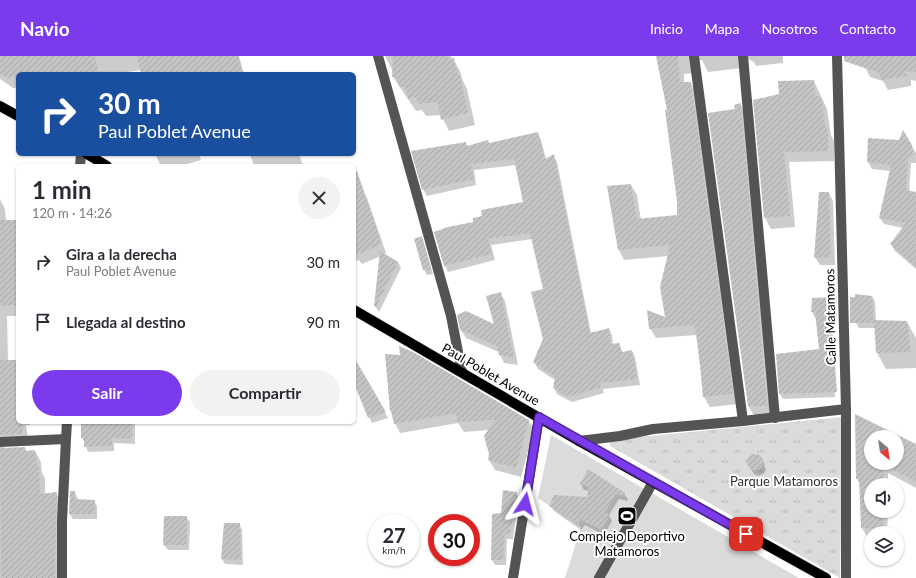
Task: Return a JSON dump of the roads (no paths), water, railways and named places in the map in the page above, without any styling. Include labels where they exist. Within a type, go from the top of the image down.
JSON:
[{"type":"main road","points":[[0,106],[16,115]]},
{"type":"main road","points":[[90,156],[104,164]]},
{"type":"main road","name":"Paul Poblet Avenue","points":[[356,311],[579,441],[826,578]]},
{"type":"street","points":[[378,56],[450,316],[462,372]]},
{"type":"street","points":[[694,56],[743,421]]},
{"type":"street","points":[[743,56],[775,418]]},
{"type":"street","name":"Calle Matamoros","points":[[837,56],[846,409],[846,578]]},
{"type":"street","points":[[579,441],[620,436],[653,429],[775,418],[846,409]]},
{"type":"street","points":[[513,578],[539,417]]},
{"type":"street","points":[[62,578],[62,521],[67,424]]},
{"type":"street","points":[[0,442],[66,439]]},
{"type":"street","points":[[599,578],[653,482]]},
{"type":"place","name":"Complejo Deportivo Matamoros","points":[[627,516]]},
{"type":"park label","name":"Parque Matamoros","points":[[784,481]]}]
